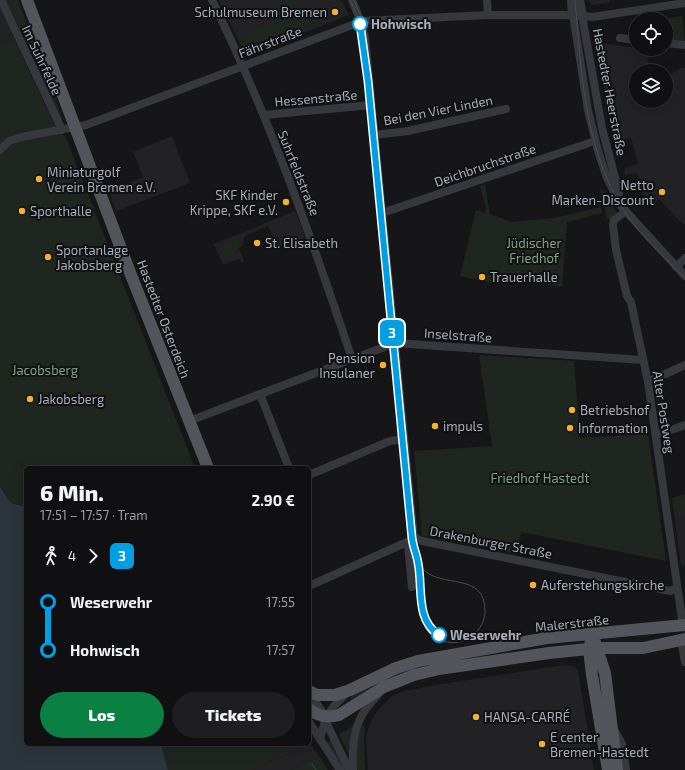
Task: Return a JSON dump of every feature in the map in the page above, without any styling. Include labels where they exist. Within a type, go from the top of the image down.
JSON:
[{"type":"main road","name":"Hastedter Osterdeich","points":[[27,0],[207,466]]},
{"type":"main road","name":"Malerstraße","points":[[311,692],[317,695],[328,696],[348,693],[384,673],[418,661],[547,638],[684,626]]},
{"type":"main road","points":[[592,634],[594,649],[592,675],[608,770]]},
{"type":"main road","name":"Malerstraße","points":[[326,717],[340,715],[350,710],[384,687],[414,675],[439,669],[549,653],[594,649],[643,648],[683,640]]},
{"type":"main road","points":[[594,649],[605,673],[613,727],[613,746],[617,770]]},
{"type":"main road","points":[[605,673],[607,665],[619,649]]},
{"type":"main road","points":[[311,710],[317,715],[326,717]]},
{"type":"street","name":"Im Suhrfelde","points":[[1,0],[62,130]]},
{"type":"street","name":"Suhrfeldstraße","points":[[212,0],[244,65],[264,115],[311,236],[352,359]]},
{"type":"street","points":[[352,0],[361,22],[365,38],[414,538],[408,545],[412,587]]},
{"type":"street","points":[[487,0],[488,16]]},
{"type":"street","name":"Hastedter Heerstraße","points":[[572,0],[577,15],[617,188],[626,211]]},
{"type":"street","name":"Hastedter Heerstraße","points":[[579,0],[577,15],[584,93],[595,140],[607,178],[621,206],[644,234],[685,276]]},
{"type":"street","name":"Fährstraße","points":[[0,150],[9,141],[86,125],[361,22],[488,16],[577,15],[592,17],[685,3]]},
{"type":"street","points":[[620,38],[629,39]]},
{"type":"street","points":[[673,44],[685,45]]},
{"type":"street","name":"Hessenstraße","points":[[264,115],[371,105]]},
{"type":"street","name":"Bei den Vier Linden","points":[[374,135],[408,131],[506,109]]},
{"type":"street","name":"Deichbruchstraße","points":[[382,213],[595,140]]},
{"type":"street","name":"Alter Postweg","points":[[626,211],[614,220],[612,225],[616,250],[627,296],[631,302],[648,382],[677,588],[684,626]]},
{"type":"street","points":[[676,267],[685,258]]},
{"type":"street","name":"Inselstraße","points":[[189,421],[395,343],[643,360]]},
{"type":"street","points":[[648,382],[685,365]]},
{"type":"street","points":[[260,394],[288,466]]},
{"type":"street","points":[[656,435],[685,425]]},
{"type":"street","points":[[311,474],[390,441],[404,439]]},
{"type":"street","name":"Drakenburger Straße","points":[[311,585],[414,538],[667,590],[677,588]]},
{"type":"street","points":[[683,640],[685,662]]},
{"type":"street","name":"Malerstraße","points":[[353,770],[354,741],[363,712],[384,687]]},
{"type":"street","points":[[348,693],[346,703],[350,710]]},
{"type":"street","name":"Malerstraße","points":[[320,739],[326,717],[334,706],[348,693]]},
{"type":"street","points":[[311,694],[326,717],[327,724],[349,770]]},
{"type":"street","name":"Malerstraße","points":[[350,710],[356,714],[363,712]]},
{"type":"street","points":[[311,725],[340,770]]},
{"type":"street","points":[[613,727],[622,744],[626,770]]},
{"type":"shaded area","points":[[219,0],[341,0],[349,15],[248,55],[245,54]]},
{"type":"shaded area","points":[[588,0],[609,0],[610,2],[592,5]]},
{"type":"shaded area","points":[[0,7],[14,38],[0,46]]},
{"type":"shaded area","points":[[595,42],[629,47],[629,56],[649,56],[648,64],[629,64],[629,108],[673,108],[673,72],[680,68],[685,68],[685,223],[683,225],[659,199],[650,206],[643,194],[637,173],[625,175],[624,168],[638,164],[631,138],[618,141],[596,54]]},
{"type":"shaded area","points":[[172,136],[190,183],[116,211],[109,191],[143,177],[133,152]]},
{"type":"shaded area","points":[[295,211],[305,236],[299,243],[289,247],[288,245],[276,247],[268,226],[245,236],[242,246],[239,248],[244,261],[241,263],[239,259],[223,265],[214,244]]},
{"type":"shaded area","points":[[0,487],[11,503],[24,506],[24,746],[162,746],[168,770],[0,770]]},
{"type":"shaded area","points":[[685,494],[685,565],[681,566],[672,498]]},
{"type":"shaded area","name":"HANSA-CARRÉ","points":[[564,665],[574,666],[578,670],[594,770],[368,770],[366,736],[370,723],[377,711],[392,696],[404,691],[442,684]]},
{"type":"shaded area","points":[[311,745],[320,757],[291,770],[252,770],[306,746]]},
{"type":"green space","points":[[3,0],[18,0],[63,120],[58,117]]},
{"type":"green space","points":[[285,0],[295,0],[309,25],[248,49],[242,35],[269,24]]},
{"type":"green space","points":[[682,16],[685,44],[673,42],[673,18]]},
{"type":"green space","name":"Jacobsberg","points":[[14,38],[55,126],[66,138],[194,466],[24,466],[24,506],[11,503],[0,487],[0,46]]},
{"type":"green space","name":"Jüdischer Friedhof","points":[[485,184],[490,214],[512,222],[554,218],[601,207],[602,213],[567,222],[562,287],[499,275],[497,284],[460,276],[476,210],[485,213],[486,209],[480,186]]},
{"type":"green space","points":[[602,189],[617,213],[610,220],[607,219],[600,190]]},
{"type":"green space","points":[[240,236],[238,248],[234,250],[237,257],[227,262],[220,245]]},
{"type":"green space","name":"Friedhof Hastedt","points":[[479,355],[574,361],[580,438],[648,434],[666,561],[521,532],[516,554],[422,536],[414,451],[492,446]]},
{"type":"green space","points":[[685,497],[685,515],[679,517],[674,500]]},
{"type":"green space","points":[[414,666],[415,669],[390,678],[350,702],[351,697],[356,693]]},
{"type":"green space","points":[[355,725],[349,755],[339,734]]},
{"type":"green space","points":[[362,725],[365,727],[365,770],[357,770],[357,748]]},
{"type":"green space","points":[[331,741],[346,770],[343,770],[326,743]]},
{"type":"green space","points":[[162,746],[306,746],[252,770],[168,770]]},
{"type":"green space","points":[[320,757],[328,770],[291,770]]},
{"type":"waterway","points":[[312,764],[316,770]]},
{"type":"tram line","points":[[350,0],[360,22],[363,40],[412,538],[417,559],[419,562],[423,569],[431,575],[470,585],[478,590],[483,599],[485,614],[480,628],[470,637],[458,642],[451,643],[442,641],[431,635],[426,627],[422,609],[418,561],[367,38],[363,21],[354,0]]},
{"type":"tram line","points":[[575,0],[586,106],[599,158],[609,182],[627,216],[651,244],[685,278]]},
{"type":"tram line","name":"3","points":[[360,24],[368,81],[412,538],[418,561],[424,617],[431,630],[439,635]]},
{"type":"place","name":"Schulmuseum Bremen","points":[[335,12]]},
{"type":"place","name":"Hohwisch","points":[[360,24]]},
{"type":"place","name":"Miniaturgolf Verein Bremen e.V.","points":[[39,179]]},
{"type":"place","name":"Netto Marken-Discount","points":[[662,192]]},
{"type":"place","name":"SKF Kinder Krippe, SKF e.V.","points":[[286,202]]},
{"type":"place","name":"Sporthalle","points":[[22,211]]},
{"type":"place","name":"St. Elisabeth","points":[[257,243]]},
{"type":"place","name":"Sportanlage Jakobsberg","points":[[48,257]]},
{"type":"place","name":"Trauerhalle","points":[[482,277]]},
{"type":"place","name":"Pension Insulaner","points":[[383,365]]},
{"type":"place","name":"Jakobsberg","points":[[30,399]]},
{"type":"place","name":"Betriebshof","points":[[572,410]]},
{"type":"place","name":"impuls","points":[[435,426]]},
{"type":"place","name":"Information","points":[[570,428]]},
{"type":"place","name":"Auferstehungskirche","points":[[533,585]]},
{"type":"place","name":"Weserwehr","points":[[439,635]]},
{"type":"place","name":"HANSA-CARRÉ","points":[[476,717]]},
{"type":"place","name":"E center Bremen-Hastedt","points":[[542,744]]}]
